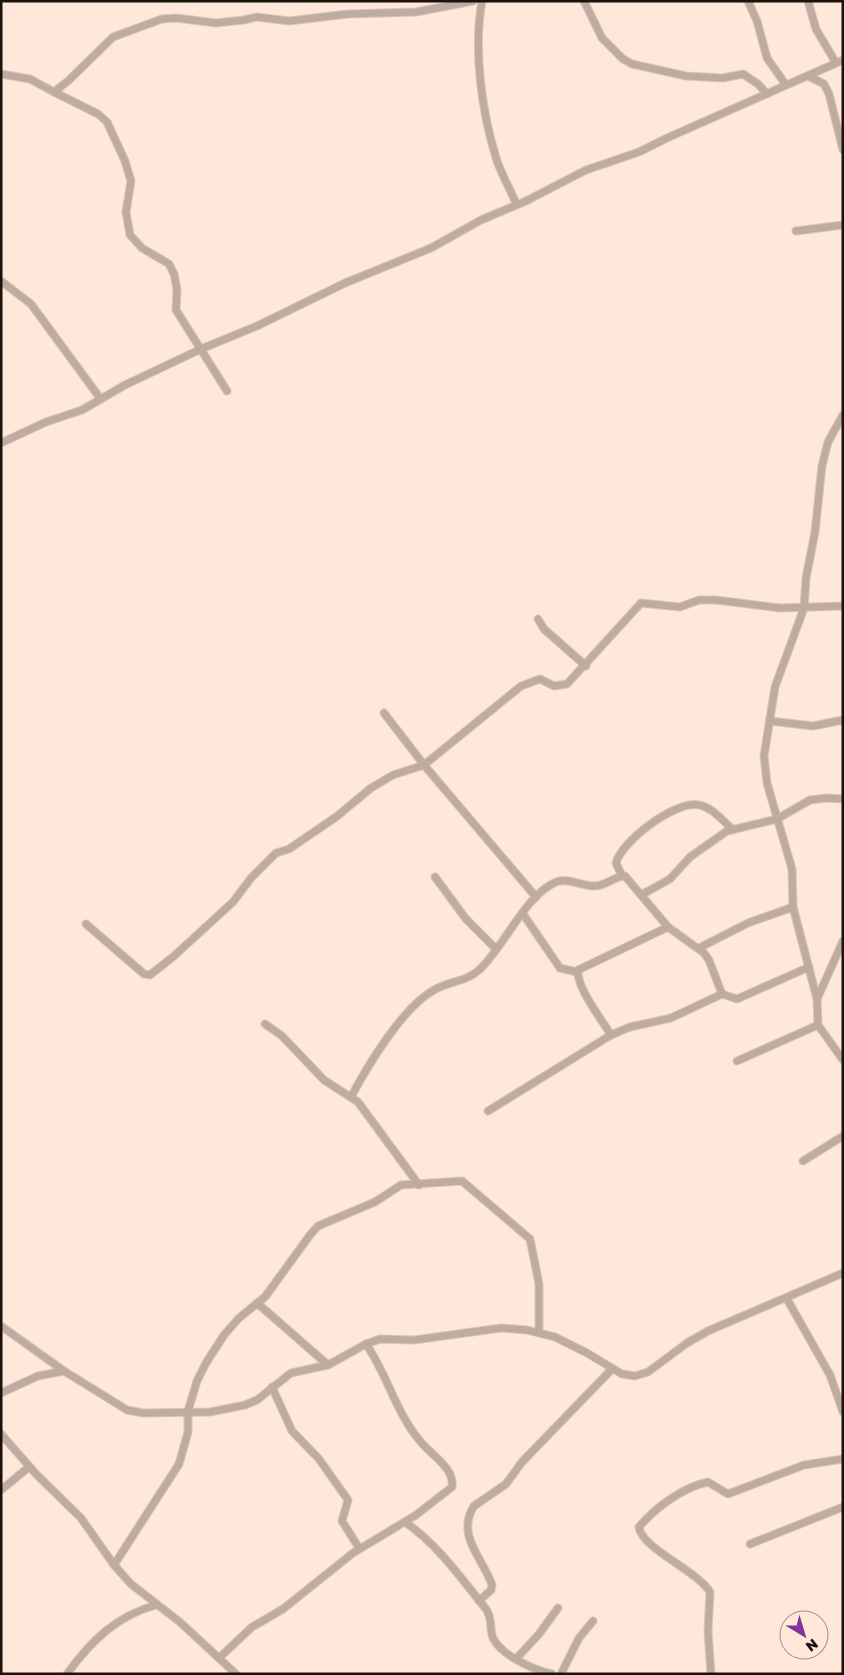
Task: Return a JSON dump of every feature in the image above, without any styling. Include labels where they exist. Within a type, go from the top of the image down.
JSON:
[{"type":"street","points":[[54,92],[68,81],[113,37],[162,20],[186,19],[216,23],[257,17],[289,21],[348,14],[416,12],[473,1]]},
{"type":"street","points":[[482,1],[479,23],[479,52],[483,96],[498,161],[516,203]]},
{"type":"street","points":[[584,1],[602,38],[623,59],[640,67],[686,76],[723,78],[743,74],[758,84],[767,94]]},
{"type":"street","points":[[748,1],[757,21],[767,58],[786,85]]},
{"type":"street","points":[[1,442],[46,422],[82,410],[100,398],[201,349],[257,326],[345,284],[431,248],[516,203],[526,201],[600,164],[639,152],[839,61],[816,29],[808,1]]},
{"type":"street","points":[[1,74],[30,79],[98,114],[111,129],[125,161],[131,182],[126,212],[130,235],[142,248],[169,264],[174,274],[177,289],[176,310],[187,331],[201,349],[227,392]]},
{"type":"street","points":[[808,76],[824,84],[829,94],[843,150]]},
{"type":"street","points":[[796,231],[843,225]]},
{"type":"street","points":[[1,281],[31,304],[100,398]]},
{"type":"street","points":[[843,415],[828,442],[822,466],[815,532],[806,578],[804,608],[775,688],[764,756],[767,783],[792,869],[793,907],[817,999],[818,1025],[843,1060]]},
{"type":"street","points":[[86,924],[144,974],[150,974],[174,956],[233,902],[251,878],[276,853],[289,850],[336,817],[371,788],[393,775],[424,765],[521,686],[540,679],[554,686],[561,687],[571,681],[641,604],[680,606],[699,600],[716,600],[780,608],[843,606]]},
{"type":"street","points":[[538,619],[544,629],[586,666]]},
{"type":"street","points":[[384,713],[424,765],[536,897]]},
{"type":"street","points":[[770,721],[814,726],[843,720]]},
{"type":"street","points":[[641,895],[670,879],[690,856],[719,835],[777,819],[810,800],[843,799]]},
{"type":"street","points":[[722,994],[709,960],[699,948],[668,927],[629,879],[622,876],[616,863],[619,856],[651,823],[662,815],[686,805],[693,804],[707,807],[733,830]]},
{"type":"street","points":[[351,1097],[380,1048],[424,997],[436,989],[467,979],[485,964],[536,897],[556,882],[562,881],[595,886],[622,876]]},
{"type":"street","points":[[435,877],[466,919],[496,949]]},
{"type":"street","points":[[699,948],[748,923],[793,907]]},
{"type":"street","points":[[522,914],[560,968],[577,972]]},
{"type":"street","points":[[577,972],[580,968],[668,927]]},
{"type":"street","points":[[817,999],[843,941]]},
{"type":"street","points":[[488,1111],[611,1035],[630,1026],[671,1018],[722,994],[737,999],[809,967]]},
{"type":"street","points":[[577,972],[586,994],[611,1035]]},
{"type":"street","points":[[265,1024],[282,1036],[324,1080],[363,1107],[419,1184]]},
{"type":"street","points":[[737,1061],[818,1025]]},
{"type":"street","points":[[803,1161],[843,1136]]},
{"type":"street","points":[[114,1565],[179,1464],[188,1432],[188,1412],[197,1381],[206,1363],[224,1335],[239,1318],[265,1297],[310,1234],[318,1226],[375,1202],[401,1185],[448,1180],[462,1181],[526,1234],[533,1245],[537,1264],[540,1332]]},
{"type":"street","points":[[1,1326],[64,1371],[127,1410],[143,1413],[210,1412],[245,1406],[257,1400],[291,1373],[328,1365],[366,1344],[380,1339],[414,1340],[501,1328],[540,1332],[587,1353],[612,1369],[635,1376],[648,1372],[687,1343],[708,1331],[787,1299],[843,1273]]},
{"type":"street","points":[[787,1299],[830,1374],[843,1412]]},
{"type":"street","points":[[257,1303],[328,1365]]},
{"type":"street","points":[[219,1658],[252,1627],[283,1609],[359,1548],[405,1522],[452,1487],[452,1482],[441,1462],[419,1441],[404,1418],[380,1365],[366,1344]]},
{"type":"street","points":[[479,1601],[491,1590],[492,1585],[470,1542],[468,1535],[470,1511],[474,1506],[506,1484],[522,1462],[612,1369]]},
{"type":"street","points":[[1,1393],[38,1376],[64,1371]]},
{"type":"street","points":[[272,1387],[292,1431],[319,1459],[348,1500],[342,1521],[359,1548]]},
{"type":"street","points":[[1,1434],[29,1466],[81,1518],[114,1565],[131,1584],[181,1623],[236,1674]]},
{"type":"street","points":[[711,1674],[708,1631],[710,1592],[701,1582],[650,1544],[639,1530],[639,1527],[663,1505],[699,1484],[708,1482],[728,1494],[804,1465],[843,1459]]},
{"type":"street","points":[[1,1490],[29,1466]]},
{"type":"street","points":[[750,1544],[843,1507]]},
{"type":"street","points":[[405,1522],[444,1558],[479,1601],[491,1618],[494,1639],[516,1659],[535,1670],[552,1674]]},
{"type":"street","points":[[67,1674],[89,1647],[119,1619],[156,1605]]},
{"type":"street","points":[[516,1659],[539,1634],[558,1608]]},
{"type":"street","points":[[561,1674],[579,1638],[593,1621]]}]
